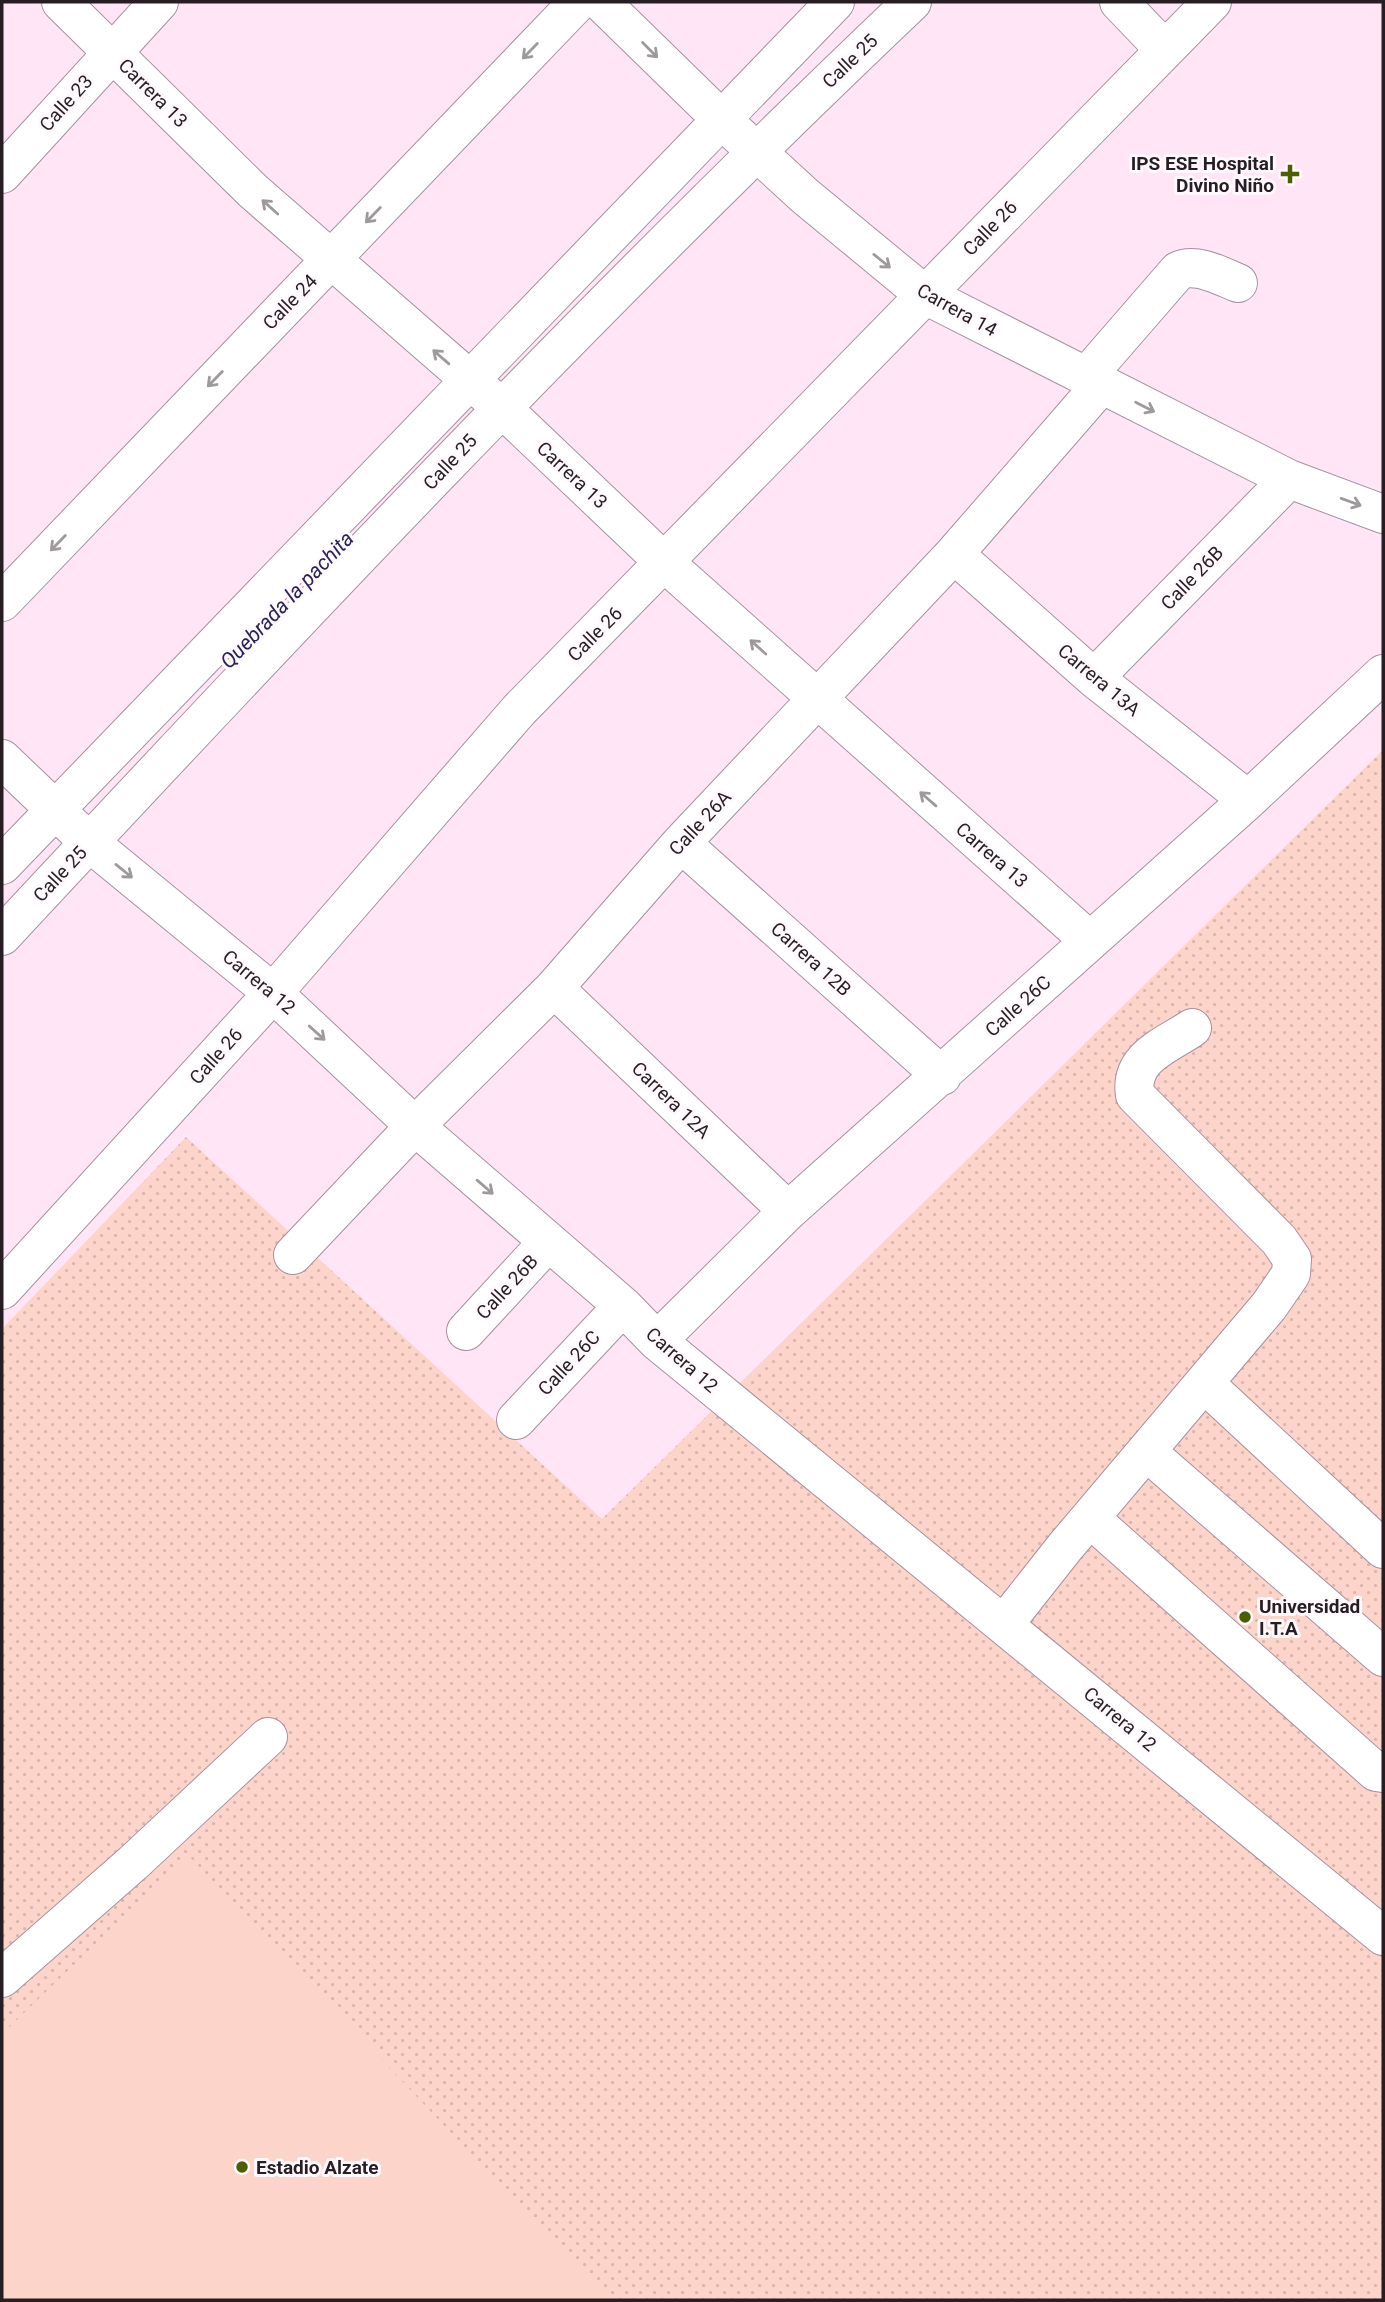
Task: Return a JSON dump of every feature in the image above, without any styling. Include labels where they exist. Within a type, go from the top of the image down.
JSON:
[{"type":"street","name":"Carrera 13","points":[[61,2],[253,191],[469,382],[501,407],[665,563],[1090,941]]},
{"type":"street","name":"Calle 23","points":[[2,174],[159,2]]},
{"type":"street","name":"Calle 24","points":[[2,602],[578,2]]},
{"type":"street","name":"Carrera 14","points":[[601,2],[722,120],[830,218],[925,295],[1289,479],[1383,514]]},
{"type":"street","points":[[2,865],[835,2]]},
{"type":"street","name":"Calle 25","points":[[2,936],[501,407],[756,150],[912,2]]},
{"type":"street","points":[[1119,2],[1165,50]]},
{"type":"street","name":"Calle 26","points":[[2,1290],[273,993],[519,710],[1212,2]]},
{"type":"street","name":"Calle 26A","points":[[293,1255],[415,1126],[554,988],[681,843],[954,554],[1178,271],[1189,267],[1238,283]]},
{"type":"street","name":"Calle 26B","points":[[1094,678],[1289,479]]},
{"type":"street","name":"Carrera 13A","points":[[954,554],[1094,678],[1248,800]]},
{"type":"street","name":"Calle 26C","points":[[657,1341],[788,1211],[1248,800],[1383,674]]},
{"type":"street","name":"Carrera 12","points":[[2,759],[89,842],[273,993],[415,1126],[623,1306],[657,1341],[1383,1936]]},
{"type":"street","name":"Carrera 12B","points":[[681,843],[942,1076]]},
{"type":"street","name":"Carrera 12A","points":[[554,988],[788,1211]]},
{"type":"street","points":[[1004,1623],[1269,1306],[1290,1273],[1292,1259],[1279,1240],[1135,1094],[1133,1081],[1140,1063],[1192,1028]]},
{"type":"street","name":"Calle 26B","points":[[466,1331],[548,1242]]},
{"type":"street","name":"Calle 26C","points":[[516,1420],[623,1306]]},
{"type":"street","points":[[1205,1384],[1383,1549]]},
{"type":"street","points":[[1147,1452],[1383,1657]]},
{"type":"street","points":[[1091,1519],[1376,1772],[1383,1773]]},
{"type":"street","points":[[2,1978],[133,1863],[268,1737]]},
{"type":"shaded area","points":[[1383,750],[1383,2300],[2,2300],[2,1329],[186,1137],[602,1519]]},
{"type":"shaded area","name":"Estadio Alzate","points":[[188,1855],[609,2300],[2,2300],[2,2034]]},
{"type":"place","name":"IPS ESE Hospital Divino Niño","points":[[1290,174]]},
{"type":"place","name":"Universidad I.T.A","points":[[1245,1617]]},
{"type":"place","name":"Estadio Alzate","points":[[242,2167]]},
{"type":"water label","name":"Quebrada la pachita","points":[[287,600]]}]
